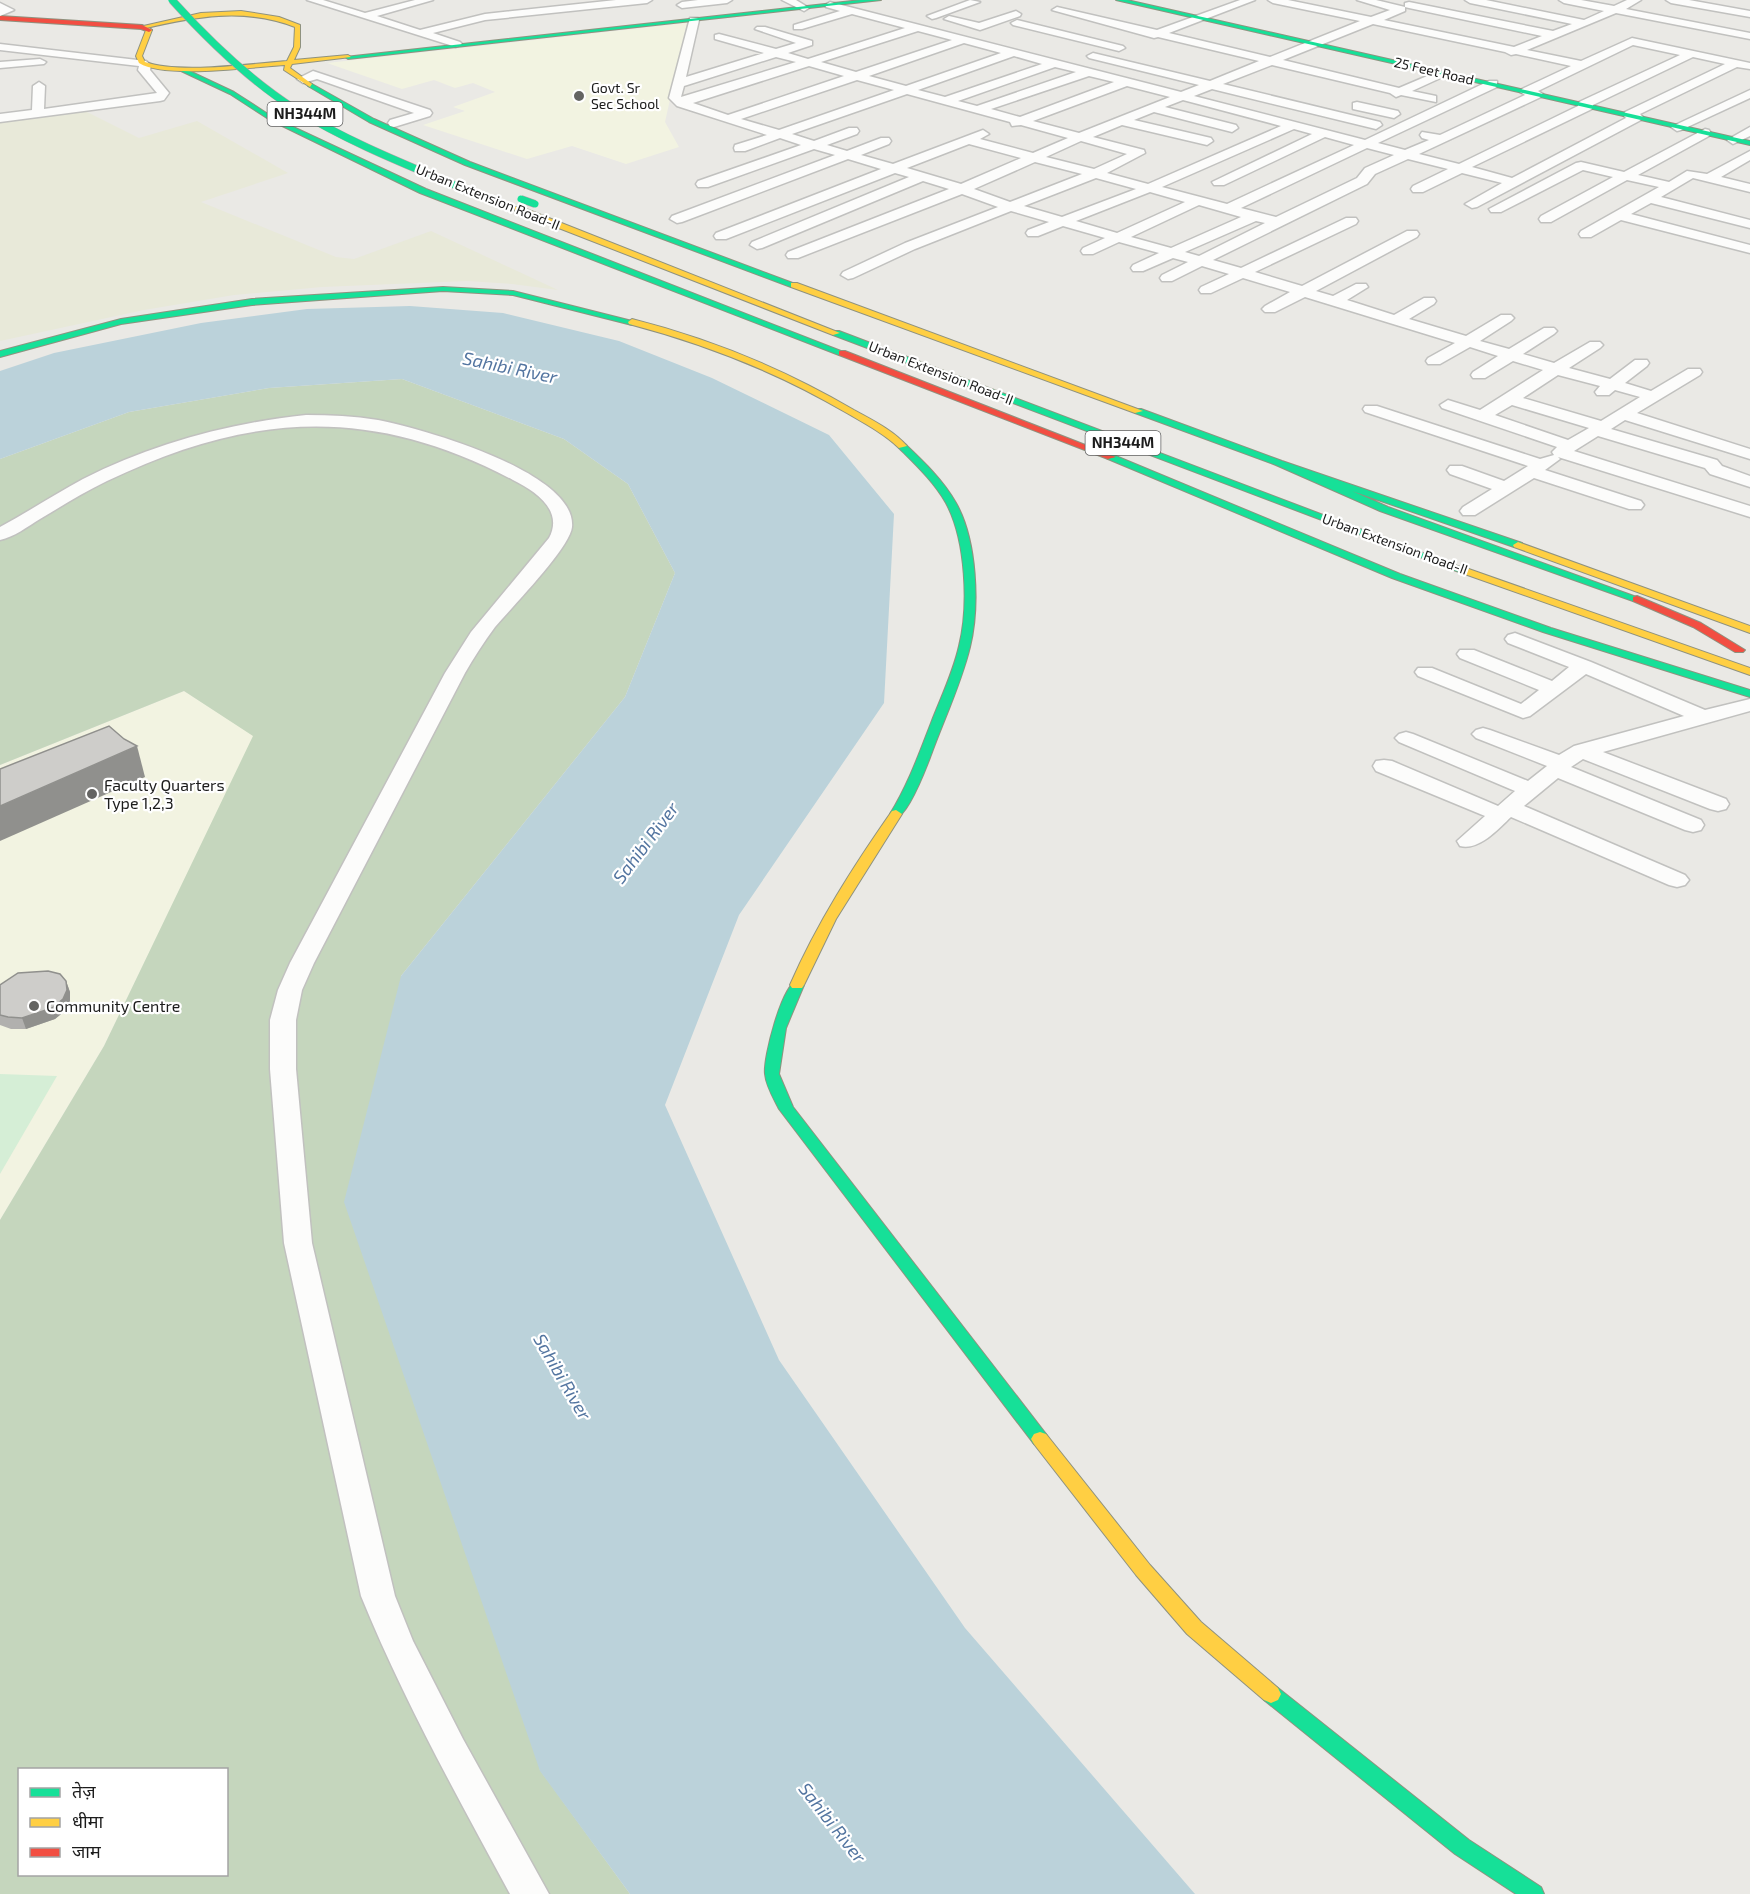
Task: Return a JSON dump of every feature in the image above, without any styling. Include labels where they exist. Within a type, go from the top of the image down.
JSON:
[{"type":"main road","name":"Urban Extension Road-II","points":[[172,0],[227,58],[296,109],[380,153],[505,204],[535,204],[768,291]]},
{"type":"main road","points":[[196,0],[219,24]]},
{"type":"main road","points":[[219,0],[231,12]]},
{"type":"main road","points":[[142,27],[149,30],[139,56],[143,64],[181,69],[287,64],[878,0]]},
{"type":"main road","name":"25 Feet Road","points":[[1125,2],[1750,143]]},
{"type":"main road","points":[[152,9],[157,23]]},
{"type":"main road","points":[[0,18],[142,27],[194,15],[231,12],[259,11],[288,19],[298,26],[297,47],[286,69],[332,99],[399,134],[548,195],[1279,463],[1502,539],[1750,630]]},
{"type":"main road","name":"Urban Extension Road-II","points":[[242,48],[288,89],[395,147],[485,185],[520,204],[802,321],[1328,520],[1750,672]]},
{"type":"main road","points":[[181,69],[232,93],[272,119],[423,191],[1139,468],[1396,576],[1750,702]]},
{"type":"main road","points":[[487,215],[548,195]]},
{"type":"main road","points":[[0,354],[121,322],[252,302],[423,290],[506,292],[540,298],[701,340],[741,356],[792,379],[843,407],[895,439],[926,469],[952,506],[963,541],[970,588],[967,638],[908,796],[856,873],[810,953],[779,1028],[772,1074],[786,1109],[1086,1498],[1143,1570],[1194,1628],[1265,1689],[1462,1847],[1534,1894]]},
{"type":"main road","points":[[1279,463],[1384,510],[1642,601],[1697,625],[1745,652]]},
{"type":"main road","name":"Urban Extension Road-II","points":[[1322,497],[1745,652]]},
{"type":"main road","points":[[1263,520],[1293,524],[1325,533],[1560,619],[1641,641],[1670,643]]},
{"type":"street","points":[[317,2],[336,0]]},
{"type":"street","points":[[345,10],[387,0]]},
{"type":"street","points":[[365,16],[428,0]]},
{"type":"street","points":[[420,33],[479,18],[576,3],[647,0]]},
{"type":"street","points":[[727,0],[682,2],[689,20],[675,98],[681,103],[962,189],[1011,207],[1243,273],[1556,369],[1653,396]]},
{"type":"street","points":[[787,0],[804,8]]},
{"type":"street","points":[[1250,0],[1128,46],[1088,55],[1376,125]]},
{"type":"street","points":[[1273,0],[1584,65]]},
{"type":"street","points":[[1362,0],[1442,12],[1554,35]]},
{"type":"street","points":[[793,255],[962,189],[1102,128],[1422,0]]},
{"type":"street","points":[[1470,0],[1590,21],[1617,23]]},
{"type":"street","points":[[1564,0],[1750,36]]},
{"type":"street","points":[[1671,0],[1693,2],[1750,14]]},
{"type":"street","points":[[1730,11],[1750,0]]},
{"type":"street","points":[[632,1],[647,18]]},
{"type":"street","points":[[872,1],[892,6]]},
{"type":"street","points":[[1491,58],[1590,21],[1633,1],[1750,25]]},
{"type":"street","points":[[317,2],[456,44]]},
{"type":"street","points":[[903,25],[928,14],[975,2]]},
{"type":"street","points":[[1089,18],[1125,2]]},
{"type":"street","points":[[576,3],[598,29]]},
{"type":"street","points":[[401,27],[485,5]]},
{"type":"street","points":[[830,5],[1513,182]]},
{"type":"street","points":[[0,6],[9,9],[0,13]]},
{"type":"street","points":[[1058,10],[1432,99]]},
{"type":"street","points":[[798,27],[850,11]]},
{"type":"street","points":[[1404,28],[1442,12]]},
{"type":"street","points":[[928,14],[1000,32]]},
{"type":"street","points":[[980,27],[1016,19],[1128,46]]},
{"type":"street","points":[[1416,23],[1525,46]]},
{"type":"street","points":[[1321,26],[1369,34]]},
{"type":"street","points":[[681,103],[916,28]]},
{"type":"street","points":[[677,84],[808,43],[761,29]]},
{"type":"street","points":[[719,37],[1078,138],[1150,148]]},
{"type":"street","points":[[728,119],[963,40]]},
{"type":"street","points":[[1541,40],[1563,45]]},
{"type":"street","points":[[1167,278],[1362,181],[1370,171],[1407,156],[1632,41],[1750,66]]},
{"type":"street","points":[[0,47],[84,55],[143,64],[144,70],[163,93],[160,97],[0,118]]},
{"type":"street","points":[[1585,49],[1607,54]]},
{"type":"street","points":[[740,148],[1015,52]]},
{"type":"street","points":[[1418,189],[1691,54]]},
{"type":"street","points":[[0,65],[84,55]]},
{"type":"street","points":[[946,101],[1054,63]]},
{"type":"street","points":[[1472,204],[1736,63]]},
{"type":"street","points":[[740,65],[873,101]]},
{"type":"street","points":[[1209,70],[1253,81]]},
{"type":"street","points":[[979,110],[1089,72]]},
{"type":"street","points":[[1342,117],[1443,73]]},
{"type":"street","points":[[1534,73],[1576,82]]},
{"type":"street","points":[[303,79],[314,75],[319,76],[426,113],[394,123]]},
{"type":"street","points":[[721,236],[968,140],[1126,82]]},
{"type":"street","points":[[1226,210],[1493,84]]},
{"type":"street","points":[[38,113],[39,86]]},
{"type":"street","points":[[1677,127],[1750,94]]},
{"type":"street","points":[[1342,102],[1394,114]]},
{"type":"street","points":[[1153,108],[1298,145]]},
{"type":"street","points":[[1121,121],[1206,141]]},
{"type":"street","points":[[1033,233],[1150,188],[1290,126]]},
{"type":"street","points":[[1102,128],[1150,148]]},
{"type":"street","points":[[1400,129],[1441,139]]},
{"type":"street","points":[[703,184],[853,131]]},
{"type":"street","points":[[1733,140],[1750,131]]},
{"type":"street","points":[[1546,219],[1705,133]]},
{"type":"street","points":[[1219,182],[1322,134]]},
{"type":"street","points":[[968,140],[1277,222]]},
{"type":"street","points":[[677,219],[885,141]]},
{"type":"street","points":[[848,274],[976,218],[1011,207],[1097,173],[1150,148]]},
{"type":"street","points":[[1659,158],[1750,188]]},
{"type":"street","points":[[1586,234],[1617,214],[1690,174],[1730,166],[1748,158]]},
{"type":"street","points":[[1496,209],[1581,166],[1624,175],[1750,213]]},
{"type":"street","points":[[1730,166],[1750,171]]},
{"type":"street","points":[[1238,173],[1280,185]]},
{"type":"street","points":[[757,245],[922,177]]},
{"type":"street","points":[[1648,198],[1750,224]]},
{"type":"street","points":[[819,199],[884,219]]},
{"type":"street","points":[[1088,251],[1197,201]]},
{"type":"street","points":[[1632,206],[1750,236]]},
{"type":"street","points":[[1617,214],[1750,249]]},
{"type":"street","points":[[1138,268],[1252,217]]},
{"type":"street","points":[[1206,290],[1351,221]]},
{"type":"street","points":[[1270,309],[1412,234]]},
{"type":"street","points":[[1334,301],[1361,287]]},
{"type":"street","points":[[1396,320],[1429,301]]},
{"type":"street","points":[[1434,361],[1506,318]]},
{"type":"street","points":[[1479,375],[1549,331]]},
{"type":"street","points":[[1483,416],[1595,345]]},
{"type":"street","points":[[1596,396],[1641,363]]},
{"type":"street","points":[[1469,511],[1565,449],[1694,372]]},
{"type":"street","points":[[1510,399],[1711,464],[1716,470],[1750,482]]},
{"type":"street","points":[[1448,405],[1483,416],[1565,449],[1750,512]]},
{"type":"street","points":[[1371,409],[1635,505]]},
{"type":"street","points":[[1622,414],[1750,454]]},
{"type":"street","points":[[0,534],[90,483],[148,458],[250,428],[320,420],[388,427],[491,462],[527,479],[547,495],[560,510],[563,526],[558,538],[509,596],[467,652],[302,963],[290,990],[284,1020],[283,1069],[298,1244],[378,1596],[398,1645],[530,1894]]},
{"type":"street","points":[[1456,470],[1506,488]]},
{"type":"street","points":[[1515,639],[1706,718]]},
{"type":"street","points":[[1467,654],[1555,689]]},
{"type":"street","points":[[1425,672],[1519,712],[1527,711],[1584,666]]},
{"type":"street","points":[[1468,841],[1582,751],[1706,718],[1750,702]]},
{"type":"street","points":[[1483,734],[1693,825]]},
{"type":"street","points":[[1406,738],[1531,790]]},
{"type":"street","points":[[1582,751],[1718,804]]},
{"type":"street","points":[[1384,766],[1505,811],[1677,880]]},
{"type":"shaded area","name":"Govt. Sr Sec School","points":[[687,23],[665,122],[679,147],[626,164],[572,146],[527,159],[423,125],[465,111],[453,107],[495,92],[473,83],[455,88],[434,80],[402,89],[327,63]]},
{"type":"shaded area","points":[[83,110],[139,138],[197,121],[288,173],[201,202],[336,257],[354,259],[431,231],[558,290],[467,281],[322,287],[234,295],[144,310],[0,341],[0,119]]},
{"type":"shaded area","points":[[402,379],[564,439],[628,484],[675,573],[625,697],[401,976],[540,1770],[630,1894],[0,1894],[0,1220],[104,1046],[253,736],[184,691],[0,765],[0,459],[129,412],[269,388]]},
{"type":"shaded area","points":[[184,691],[254,736],[104,1046],[0,1220],[0,765]]},
{"type":"green space","points":[[0,1074],[57,1076],[0,1174]]},
{"type":"water","name":"Sahibi River","points":[[410,306],[503,313],[619,341],[712,378],[829,435],[894,514],[884,703],[739,915],[665,1105],[779,1360],[965,1628],[1195,1894],[630,1894],[540,1771],[344,1202],[401,976],[625,697],[675,573],[628,484],[564,439],[402,379],[269,388],[129,412],[0,459],[0,371],[54,353],[201,323],[307,309]]},
{"type":"building","points":[[109,726],[124,739],[137,746],[0,806],[0,769]]},
{"type":"building","name":"Community Centre","points":[[48,971],[60,974],[66,981],[67,990],[63,999],[52,1008],[22,1018],[0,1015],[0,985],[18,973]]},
{"type":"traffic: fast","points":[[172,0],[229,59],[295,109],[399,162],[464,189]]},
{"type":"traffic: fast","points":[[348,57],[878,0]]},
{"type":"traffic: fast","points":[[1119,0],[1750,143]]},
{"type":"traffic: fast","points":[[181,69],[232,93],[272,119],[423,191],[842,353]]},
{"type":"traffic: fast","points":[[310,85],[371,120],[468,164],[794,285]]},
{"type":"traffic: fast","points":[[464,189],[505,204]]},
{"type":"traffic: fast","points":[[521,199],[535,204]]},
{"type":"traffic: fast","points":[[0,354],[121,322],[252,302],[443,289],[513,293],[632,322]]},
{"type":"traffic: fast","points":[[836,333],[1463,570]]},
{"type":"traffic: fast","points":[[1138,411],[1279,463],[1518,545]]},
{"type":"traffic: fast","points":[[896,814],[919,770],[959,668],[967,636],[969,604],[966,552],[958,519],[941,488],[902,446]]},
{"type":"traffic: fast","points":[[1111,457],[1396,576],[1547,630],[1750,694]]},
{"type":"traffic: fast","points":[[1279,463],[1384,509],[1637,599]]},
{"type":"traffic: fast","points":[[797,985],[779,1028],[772,1074],[786,1109],[1040,1439]]},
{"type":"traffic: fast","points":[[1271,1694],[1462,1847],[1534,1894]]},
{"type":"traffic: slow","points":[[142,27],[181,18],[221,13],[260,14],[279,19],[298,26],[297,47],[286,69],[310,85]]},
{"type":"traffic: slow","points":[[149,30],[139,56],[142,63],[160,68],[252,65],[348,57]]},
{"type":"traffic: slow","points":[[518,209],[836,333]]},
{"type":"traffic: slow","points":[[794,285],[1138,411]]},
{"type":"traffic: slow","points":[[632,322],[720,348],[775,372],[830,399],[886,433],[902,446]]},
{"type":"traffic: slow","points":[[1518,545],[1750,630]]},
{"type":"traffic: slow","points":[[1463,570],[1750,672]]},
{"type":"traffic: slow","points":[[797,985],[830,919],[896,814]]},
{"type":"traffic: slow","points":[[1040,1439],[1143,1570],[1194,1628],[1271,1694]]},
{"type":"traffic: jam","points":[[0,18],[142,27],[149,30]]},
{"type":"traffic: jam","points":[[842,353],[1111,457]]},
{"type":"traffic: jam","points":[[1637,599],[1697,625],[1739,650]]},
{"type":"place","name":"Govt. Sr Sec School","points":[[579,96]]},
{"type":"place","name":"Faculty Quarters Type 1,2,3","points":[[92,794]]},
{"type":"place","name":"Community Centre","points":[[34,1006]]}]
